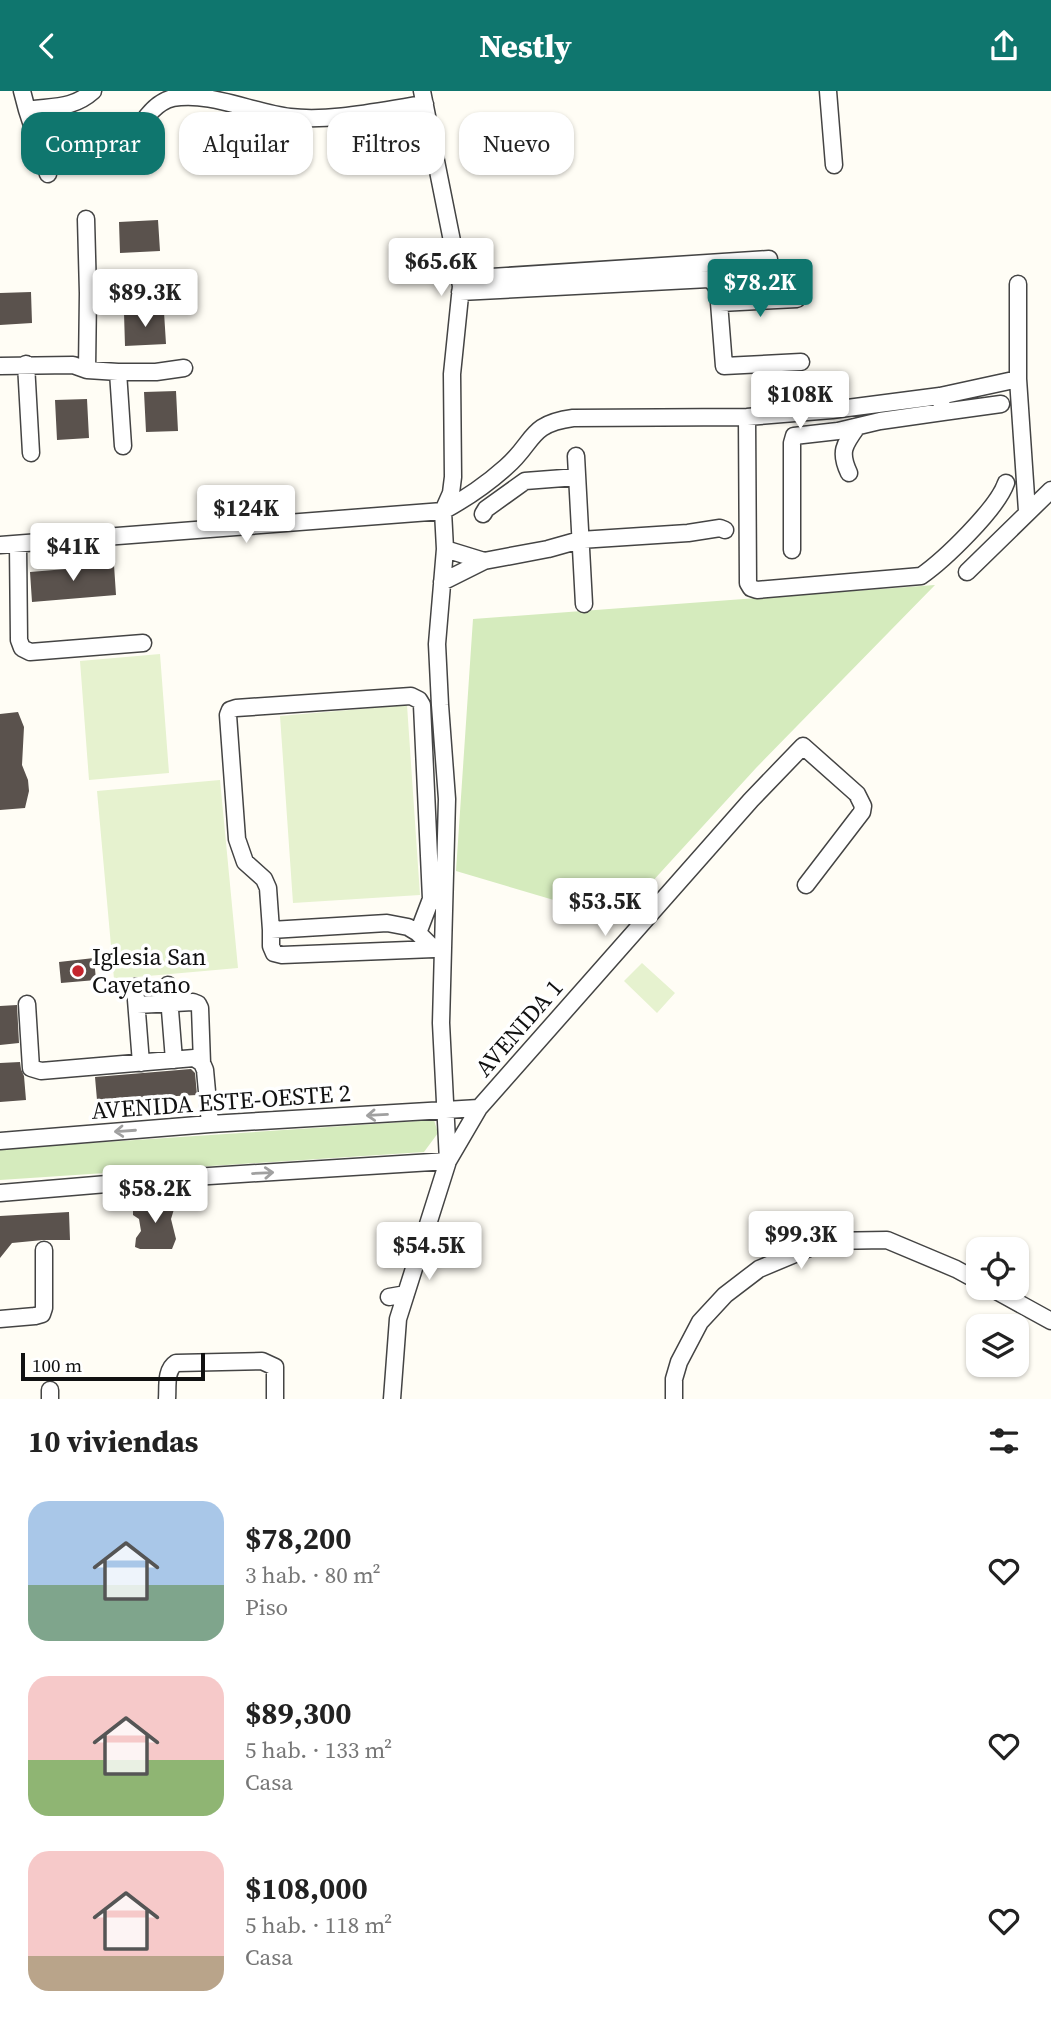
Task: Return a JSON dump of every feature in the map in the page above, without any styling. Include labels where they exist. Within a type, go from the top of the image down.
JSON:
[{"type":"street","points":[[22,91],[27,110],[71,106],[93,91]]},
{"type":"street","points":[[828,91],[834,165]]},
{"type":"street","points":[[151,112],[164,101],[176,97],[210,100],[293,117],[338,116],[425,95],[460,286],[452,374],[453,477],[451,493],[443,511],[445,549],[437,665],[447,799],[439,949],[448,1161],[398,1319],[392,1399]]},
{"type":"street","points":[[86,219],[87,370]]},
{"type":"street","points":[[460,286],[769,259]]},
{"type":"street","points":[[460,286],[709,279],[718,290],[720,303],[716,367],[801,362]]},
{"type":"street","points":[[1018,284],[1018,379],[1027,512]]},
{"type":"street","points":[[720,303],[797,299]]},
{"type":"street","points":[[0,366],[73,374],[87,370],[156,372],[184,368]]},
{"type":"street","points":[[0,377],[26,370]]},
{"type":"street","points":[[26,370],[31,453]]},
{"type":"street","points":[[118,372],[123,446]]},
{"type":"street","points":[[792,550],[794,436],[857,427],[1018,379]]},
{"type":"street","points":[[0,545],[443,511],[462,501],[497,475],[510,464],[542,426],[555,420],[747,417],[941,404],[1001,404]]},
{"type":"street","points":[[747,417],[748,583],[751,588],[757,590],[921,576],[970,531],[995,502],[1006,483]]},
{"type":"street","points":[[849,474],[843,451],[857,427]]},
{"type":"street","points":[[576,456],[584,604]]},
{"type":"street","points":[[483,514],[525,481],[577,477]]},
{"type":"street","points":[[967,572],[1051,491]]},
{"type":"street","points":[[442,582],[484,561],[580,540],[688,533],[720,528],[726,530]]},
{"type":"street","points":[[18,544],[19,640],[22,648],[30,652],[143,643]]},
{"type":"street","points":[[445,549],[484,561]]},
{"type":"street","points":[[418,933],[430,899],[422,705],[419,699],[411,696],[230,710],[228,715],[237,839],[245,862],[264,879],[268,888],[271,946],[274,953],[282,955],[439,949]]},
{"type":"street","name":"AVENIDA 1","points":[[448,1161],[479,1108],[742,810],[803,746],[858,794],[863,806],[862,813],[806,885]]},
{"type":"street","points":[[271,930],[387,923],[408,927],[439,949]]},
{"type":"street","points":[[168,985],[174,1060]]},
{"type":"street","points":[[135,987],[141,1063]]},
{"type":"street","points":[[27,1004],[29,1059],[34,1071],[194,1058],[202,1063]]},
{"type":"street","points":[[137,1005],[198,1004],[210,1124]]},
{"type":"street","name":"AVENIDA ESTE-OESTE 2","points":[[0,1141],[210,1124],[479,1108]]},
{"type":"street","points":[[0,1193],[178,1178],[448,1161]]},
{"type":"street","points":[[674,1399],[674,1378],[679,1362],[700,1322],[725,1295],[759,1269],[826,1241],[887,1240],[966,1274]]},
{"type":"street","points":[[1,1319],[41,1314],[44,1308],[44,1250]]},
{"type":"street","points":[[388,1297],[406,1294]]},
{"type":"street","points":[[1013,1300],[1051,1321]]},
{"type":"street","points":[[167,1399],[169,1372],[177,1363],[262,1361],[275,1367],[275,1399]]},
{"type":"green space","points":[[935,585],[756,768],[618,919],[456,871],[473,619]]},
{"type":"green space","points":[[160,654],[169,773],[89,780],[80,661]]},
{"type":"green space","points":[[407,705],[420,895],[293,903],[280,716]]},
{"type":"green space","points":[[220,780],[238,968],[114,979],[97,791]]},
{"type":"green space","points":[[642,963],[675,993],[657,1013],[624,981]]},
{"type":"green space","points":[[434,1120],[438,1133],[424,1152],[0,1180],[0,1149]]},
{"type":"building","points":[[158,220],[160,251],[120,253],[119,222]]},
{"type":"building","points":[[31,292],[32,323],[0,325],[0,293]]},
{"type":"building","points":[[164,312],[166,344],[125,346],[124,313]]},
{"type":"building","points":[[176,391],[178,431],[146,432],[144,392]]},
{"type":"building","points":[[87,399],[89,438],[57,440],[55,400]]},
{"type":"building","points":[[114,565],[116,595],[32,602],[30,572]]},
{"type":"building","points":[[18,712],[24,727],[22,765],[29,791],[25,808],[0,810],[0,714]]},
{"type":"building","name":"Iglesia San Cayetano","points":[[94,958],[96,980],[61,983],[59,962]]},
{"type":"building","points":[[17,1005],[19,1043],[0,1045],[0,1006]]},
{"type":"building","points":[[20,1062],[26,1100],[0,1102],[0,1063]]},
{"type":"building","points":[[191,1069],[195,1073],[197,1095],[97,1100],[95,1077]]},
{"type":"building","points":[[166,1201],[175,1206],[171,1219],[176,1239],[172,1249],[135,1247],[136,1238],[141,1231],[139,1219],[133,1215],[137,1203]]},
{"type":"building","points":[[69,1212],[70,1240],[12,1243],[0,1258],[0,1216]]},
{"type":"place","name":"Iglesia San Cayetano","points":[[78,971]]}]
